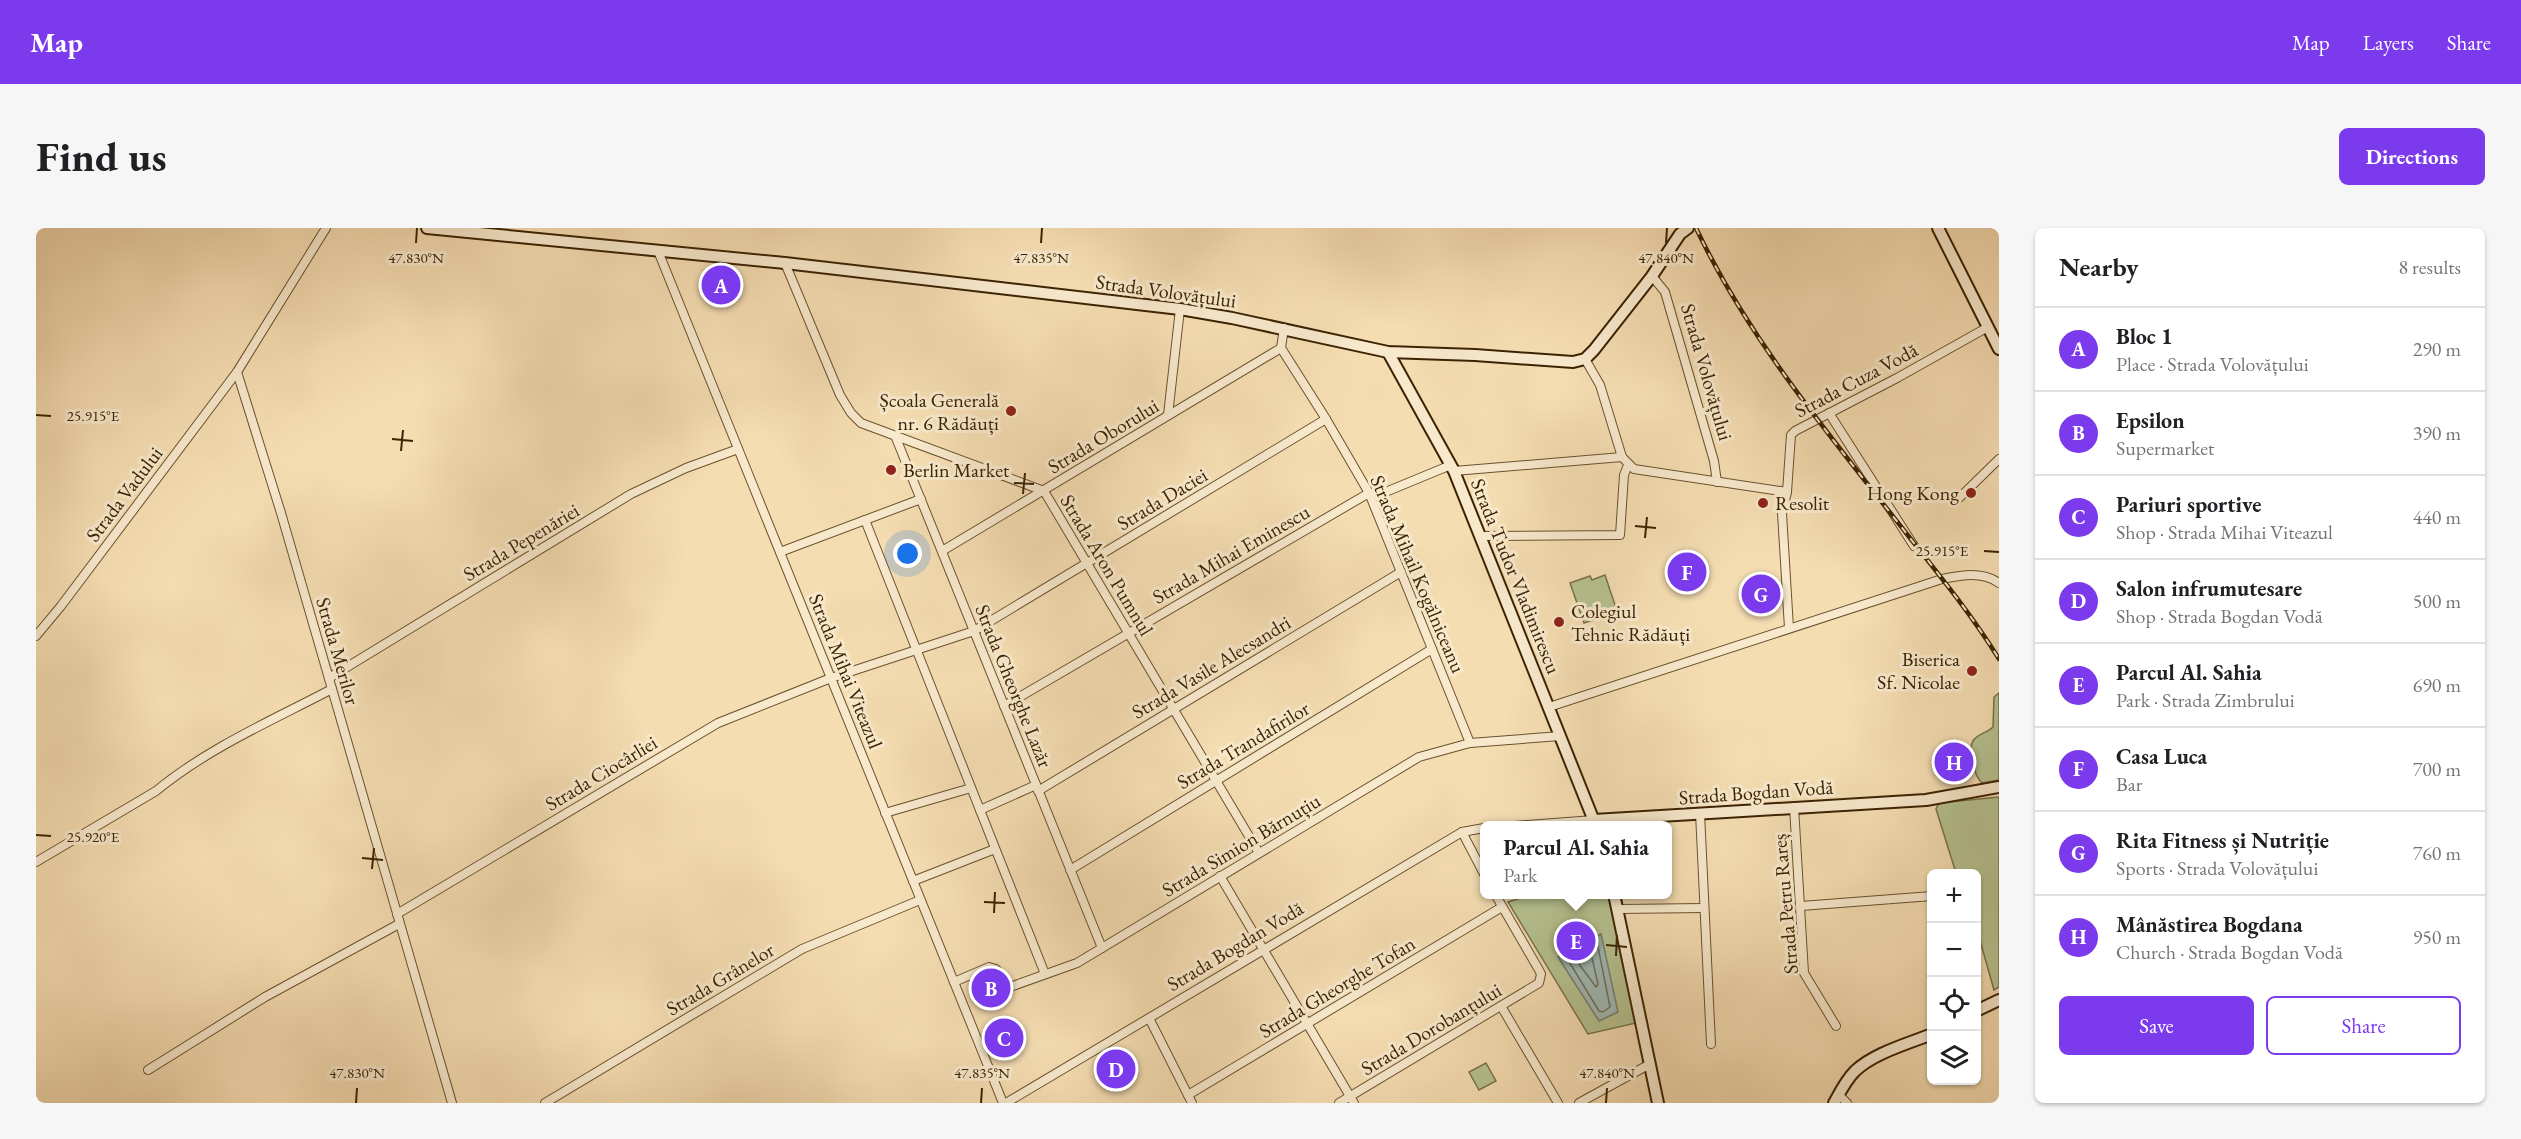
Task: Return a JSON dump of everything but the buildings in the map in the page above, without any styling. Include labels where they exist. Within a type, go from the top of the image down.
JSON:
[{"type":"main road","name":"Strada Volovățului","points":[[427,228],[785,263],[1180,309],[1284,328],[1388,352],[1573,362],[1585,359]]},
{"type":"main road","points":[[1585,359],[1652,276],[1680,234],[1688,228]]},
{"type":"main road","points":[[1938,228],[1999,349]]},
{"type":"main road","name":"Strada Tudor Vladimirescu","points":[[1388,352],[1453,468],[1594,821]]},
{"type":"main road","name":"Strada Bogdan Vodă","points":[[1616,821],[1700,813],[1926,800],[1999,787]]},
{"type":"main road","points":[[1615,899],[1658,1103]]},
{"type":"main road","points":[[1981,1009],[1999,1000]]},
{"type":"main road","points":[[1840,1100],[1857,1069],[1927,1036]]},
{"type":"street","points":[[237,372],[326,228]]},
{"type":"street","name":"Strada Mihai Viteazul","points":[[658,251],[1004,1103]]},
{"type":"street","name":"Strada Aron Pumnul","points":[[785,263],[840,395],[850,413],[861,423],[896,438],[1044,491],[1259,852]]},
{"type":"street","name":"Strada Volovățului","points":[[1652,276],[1665,292],[1717,482]]},
{"type":"street","points":[[1168,415],[1180,309]]},
{"type":"street","name":"Strada Cuza Vodă","points":[[1787,492],[1791,435],[1795,431],[1988,327]]},
{"type":"street","points":[[1281,348],[1284,328]]},
{"type":"street","name":"Strada Oborului","points":[[942,551],[1281,348]]},
{"type":"street","name":"Strada Mihail Kogălniceanu","points":[[1281,348],[1369,493],[1470,743]]},
{"type":"street","points":[[1585,359],[1599,385],[1623,457],[1628,465],[1638,471],[1787,492],[1782,513],[1789,628]]},
{"type":"street","name":"Strada Vadului","points":[[36,636],[237,372]]},
{"type":"street","name":"Strada Merilor","points":[[237,372],[329,678],[452,1103]]},
{"type":"street","points":[[1829,413],[1914,546]]},
{"type":"street","name":"Strada Daciei","points":[[916,649],[974,631],[1326,419]]},
{"type":"street","name":"Strada Gheorghe Lazăr","points":[[896,438],[1102,948]]},
{"type":"street","name":"Strada Pepenăriei","points":[[329,678],[631,494],[686,468],[738,449]]},
{"type":"street","name":"Strada Mihai Eminescu","points":[[1004,706],[1369,493],[1388,491],[1453,468],[1623,457]]},
{"type":"street","points":[[1954,503],[1999,459]]},
{"type":"street","points":[[1480,536],[1620,535],[1624,475],[1628,465]]},
{"type":"street","points":[[780,552],[921,499]]},
{"type":"street","points":[[865,520],[1045,974]]},
{"type":"street","name":"Strada Vasile Alecsandri","points":[[980,810],[1037,788],[1174,709],[1401,572]]},
{"type":"street","points":[[1549,707],[1942,579],[1977,575],[1990,577],[1999,583]]},
{"type":"street","name":"Strada Ciocârliei","points":[[397,914],[718,723],[831,678],[916,649]]},
{"type":"street","name":"Strada Trandafirilor","points":[[1070,870],[1432,649]]},
{"type":"street","points":[[36,862],[156,791],[221,747],[332,689]]},
{"type":"street","name":"Strada Simion Bărnuțiu","points":[[954,982],[989,968],[996,969],[1003,983],[1010,987],[1077,963],[1419,757],[1470,743],[1560,735]]},
{"type":"street","points":[[885,813],[971,788]]},
{"type":"street","name":"Strada Petru Rareș","points":[[1794,807],[1804,974],[1836,1026]]},
{"type":"street","points":[[1700,813],[1711,1044]]},
{"type":"street","name":"Strada Bogdan Vodă","points":[[1004,1103],[1462,832],[1480,829]]},
{"type":"street","points":[[1462,832],[1480,865]]},
{"type":"street","points":[[913,881],[995,849]]},
{"type":"street","points":[[1220,876],[1352,1100]]},
{"type":"street","points":[[1801,906],[1927,896]]},
{"type":"street","points":[[1498,899],[1502,907]]},
{"type":"street","name":"Strada Grânelor","points":[[545,1103],[802,950],[920,900]]},
{"type":"street","name":"Strada Dorobanțului","points":[[1339,1103],[1352,1100],[1539,983],[1541,979],[1539,970],[1502,907]]},
{"type":"street","name":"Strada Gheorghe Tofan","points":[[1190,1099],[1308,1024],[1502,907]]},
{"type":"street","points":[[1618,909],[1704,908]]},
{"type":"street","points":[[148,1070],[265,997],[399,924]]},
{"type":"street","points":[[1501,1006],[1558,1103]]},
{"type":"street","points":[[1149,1018],[1190,1099]]},
{"type":"street","points":[[1579,1103],[1650,1064]]},
{"type":"green space","points":[[1605,575],[1617,611],[1584,623],[1570,583],[1590,576],[1592,580]]},
{"type":"green space","points":[[1999,693],[1999,780],[1982,783],[1973,764],[1971,745],[1977,737],[1993,727],[1994,697]]},
{"type":"green space","points":[[1999,797],[1999,987],[1994,990],[1981,944],[1981,869],[1955,869],[1936,809],[1939,803]]},
{"type":"green space","points":[[1517,899],[1612,899],[1636,1023],[1588,1034],[1508,902]]},
{"type":"green space","points":[[1486,1063],[1496,1081],[1479,1090],[1469,1072]]},
{"type":"water","points":[[1601,934],[1618,1012],[1599,1021],[1558,957]]},
{"type":"railway","points":[[1696,228],[1741,311],[1794,389],[1956,597],[1999,659]]},
{"type":"place","name":"Bloc 1","points":[[721,285]]},
{"type":"place","name":"Școala Generală nr. 6 Rădăuți","points":[[1011,411]]},
{"type":"place","name":"Berlin Market","points":[[891,470]]},
{"type":"place","name":"Hong Kong","points":[[1971,493]]},
{"type":"place","name":"Resolit","points":[[1763,503]]},
{"type":"place","name":"Casa Luca","points":[[1687,572]]},
{"type":"place","name":"Rita Fitness și Nutriție","points":[[1761,594]]},
{"type":"place","name":"Colegiul Tehnic Rădăuți","points":[[1559,622]]},
{"type":"place","name":"Biserica Sf. Nicolae","points":[[1972,671]]},
{"type":"place","name":"Mânăstirea Bogdana","points":[[1954,762]]},
{"type":"place","name":"Parcul Al. Sahia","points":[[1576,941]]},
{"type":"place","name":"Epsilon","points":[[991,988]]},
{"type":"place","name":"Pariuri sportive","points":[[1004,1038]]},
{"type":"place","name":"Salon infrumutesare","points":[[1116,1069]]}]
